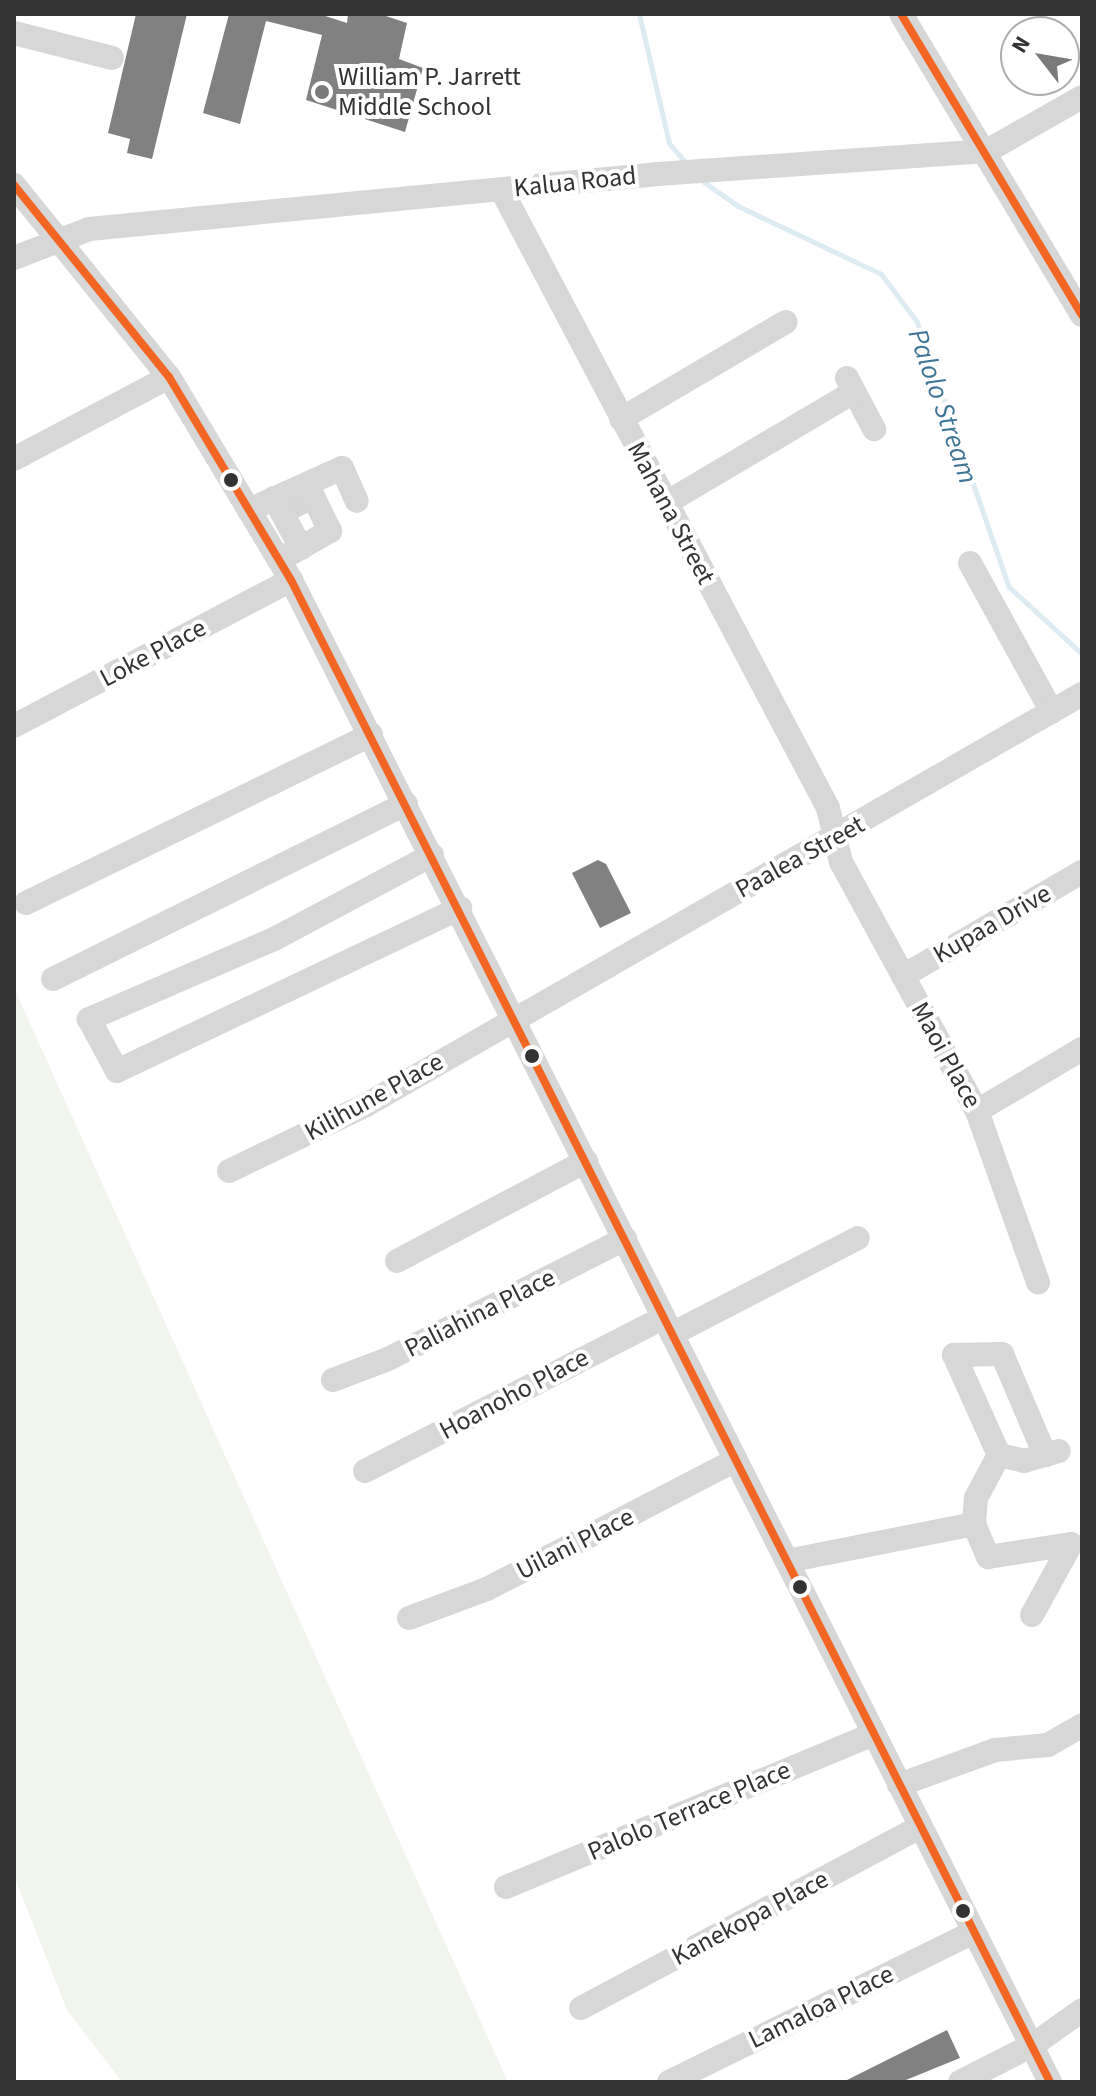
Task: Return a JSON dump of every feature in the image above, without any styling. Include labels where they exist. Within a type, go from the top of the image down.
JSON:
[{"type":"street","points":[[901,14],[987,151],[1082,315]]},
{"type":"street","points":[[14,34],[112,58]]},
{"type":"street","name":"Kalua Road","points":[[14,258],[89,229],[658,174],[987,151],[1082,97]]},
{"type":"street","points":[[14,185],[169,377],[285,570],[515,1016],[972,1933],[1050,2082]]},
{"type":"street","name":"Mahana Street","points":[[501,189],[828,808],[837,837]]},
{"type":"street","points":[[621,419],[786,322]]},
{"type":"street","points":[[14,459],[169,377]]},
{"type":"street","points":[[666,503],[850,384],[874,429]]},
{"type":"street","points":[[249,510],[295,497],[342,468],[357,501]]},
{"type":"street","points":[[295,497],[330,531],[309,543],[295,497]]},
{"type":"street","name":"Loke Place","points":[[14,726],[285,570],[309,543]]},
{"type":"street","points":[[970,563],[1052,712]]},
{"type":"street","name":"Paalea Street","points":[[515,1016],[837,837],[1082,694]]},
{"type":"street","points":[[26,903],[371,735]]},
{"type":"street","points":[[53,979],[406,804]]},
{"type":"street","name":"Maoi Place","points":[[837,837],[841,862],[977,1111],[1038,1282]]},
{"type":"street","points":[[432,855],[274,939],[89,1019],[117,1071],[460,908]]},
{"type":"street","name":"Kupaa Drive","points":[[903,976],[1082,872]]},
{"type":"street","name":"Kilihune Place","points":[[229,1171],[366,1105],[515,1016]]},
{"type":"street","points":[[977,1111],[1082,1049]]},
{"type":"street","points":[[397,1261],[586,1161]]},
{"type":"street","name":"Hoanoho Place","points":[[365,1471],[858,1238]]},
{"type":"street","name":"Paliahina Place","points":[[333,1380],[388,1359],[625,1239]]},
{"type":"street","points":[[1002,1354],[1052,1453],[1024,1461],[999,1455],[954,1355],[1002,1354]]},
{"type":"street","points":[[999,1455],[976,1498],[974,1524],[988,1557],[1071,1544],[1032,1615]]},
{"type":"street","name":"Uilani Place","points":[[409,1618],[487,1589],[736,1460]]},
{"type":"street","points":[[787,1561],[974,1524]]},
{"type":"street","points":[[899,1785],[995,1750],[1048,1745],[1082,1725]]},
{"type":"street","name":"Palolo Terrace Place","points":[[506,1887],[873,1734]]},
{"type":"street","name":"Kanekopa Place","points":[[581,2008],[920,1827]]},
{"type":"street","name":"Lamaloa Place","points":[[669,2082],[972,1933]]},
{"type":"street","points":[[960,2082],[1033,2045],[1082,2010]]},
{"type":"shaded area","points":[[14,988],[508,2082],[122,2082],[67,2010],[14,1876]]},
{"type":"building","points":[[136,14],[187,14],[152,159],[127,153],[130,139],[108,133]]},
{"type":"building","points":[[229,14],[319,14],[347,23],[348,14],[380,14],[407,23],[399,59],[423,68],[405,132],[306,100],[322,35],[266,21],[240,124],[203,113]]},
{"type":"building","points":[[598,860],[606,864],[631,913],[600,928],[572,873]]},
{"type":"building","points":[[947,2030],[960,2058],[901,2082],[843,2082]]},
{"type":"waterway","name":"Palolo Stream","points":[[639,14],[669,143],[686,163]]},
{"type":"waterway","name":"Palolo Stream","points":[[701,180],[738,206],[881,274],[917,322],[1009,587],[1082,654]]},
{"type":"tunnel","points":[[297,498],[305,514]]},
{"type":"transit line","points":[[901,14],[1082,315]]},
{"type":"transit line","points":[[14,185],[169,377],[291,580],[1050,2082]]},
{"type":"place","name":"William P. Jarrett Middle School","points":[[322,92]]}]
